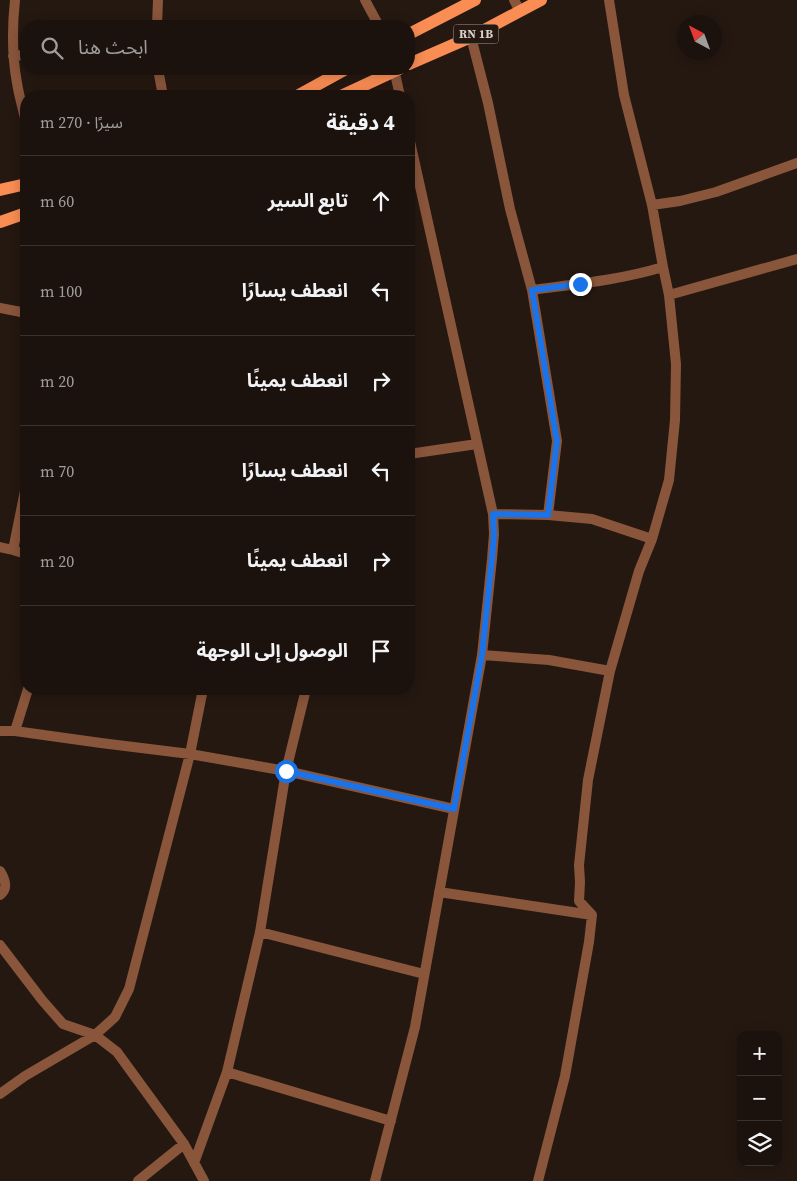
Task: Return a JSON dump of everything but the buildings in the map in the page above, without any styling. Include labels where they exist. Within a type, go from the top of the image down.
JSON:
[{"type":"main road","name":"RN 1B","points":[[415,31],[475,0]]},
{"type":"main road","name":"RN 1B","points":[[415,61],[471,37],[517,5],[541,0]]},
{"type":"main road","points":[[308,90],[335,75]]},
{"type":"main road","points":[[354,90],[385,75]]},
{"type":"main road","points":[[0,190],[20,185]]},
{"type":"main road","points":[[0,222],[20,215]]},
{"type":"street","points":[[15,0],[13,56],[20,96]]},
{"type":"street","points":[[157,20],[158,0]]},
{"type":"street","points":[[365,0],[376,20]]},
{"type":"street","points":[[592,915],[579,901],[579,864],[588,780],[610,671],[639,571],[652,539],[669,480],[675,420],[676,364],[669,295],[652,205],[624,95],[609,0]]},
{"type":"street","points":[[471,37],[488,103],[510,209],[532,290],[557,441],[548,515]]},
{"type":"street","points":[[13,56],[20,55]]},
{"type":"street","points":[[159,75],[162,90]]},
{"type":"street","points":[[397,75],[399,90]]},
{"type":"street","points":[[652,205],[680,201],[716,192],[797,163]]},
{"type":"street","points":[[375,1181],[415,1027],[482,655],[494,534],[493,514],[415,164]]},
{"type":"street","points":[[669,295],[797,259]]},
{"type":"street","points":[[532,290],[610,280],[663,267]]},
{"type":"street","points":[[0,308],[20,312]]},
{"type":"street","points":[[415,453],[477,444]]},
{"type":"street","points":[[493,514],[548,515],[592,519],[652,539]]},
{"type":"street","points":[[13,550],[20,516]]},
{"type":"street","points":[[0,547],[20,552]]},
{"type":"street","points":[[482,655],[550,660],[610,671]]},
{"type":"street","points":[[15,731],[26,695]]},
{"type":"street","points":[[0,1094],[25,1076],[95,1035],[115,1017],[129,989],[190,754],[203,695]]},
{"type":"street","points":[[194,1163],[227,1072],[260,932],[286,771],[305,695]]},
{"type":"street","points":[[0,731],[15,731],[190,754],[286,771],[454,809]]},
{"type":"street","points":[[0,871],[5,882],[5,889],[0,895]]},
{"type":"street","points":[[439,892],[592,915]]},
{"type":"street","points":[[538,1181],[565,1076],[592,915]]},
{"type":"street","points":[[260,932],[424,974]]},
{"type":"street","points":[[0,945],[63,1024],[95,1035],[117,1052],[184,1144],[204,1181]]},
{"type":"street","points":[[227,1072],[390,1122]]},
{"type":"street","points":[[138,1181],[184,1144]]},
{"type":"route","points":[[286,771],[454,809],[482,655],[494,534],[493,514],[548,515],[557,441],[532,290],[580,284]]}]
